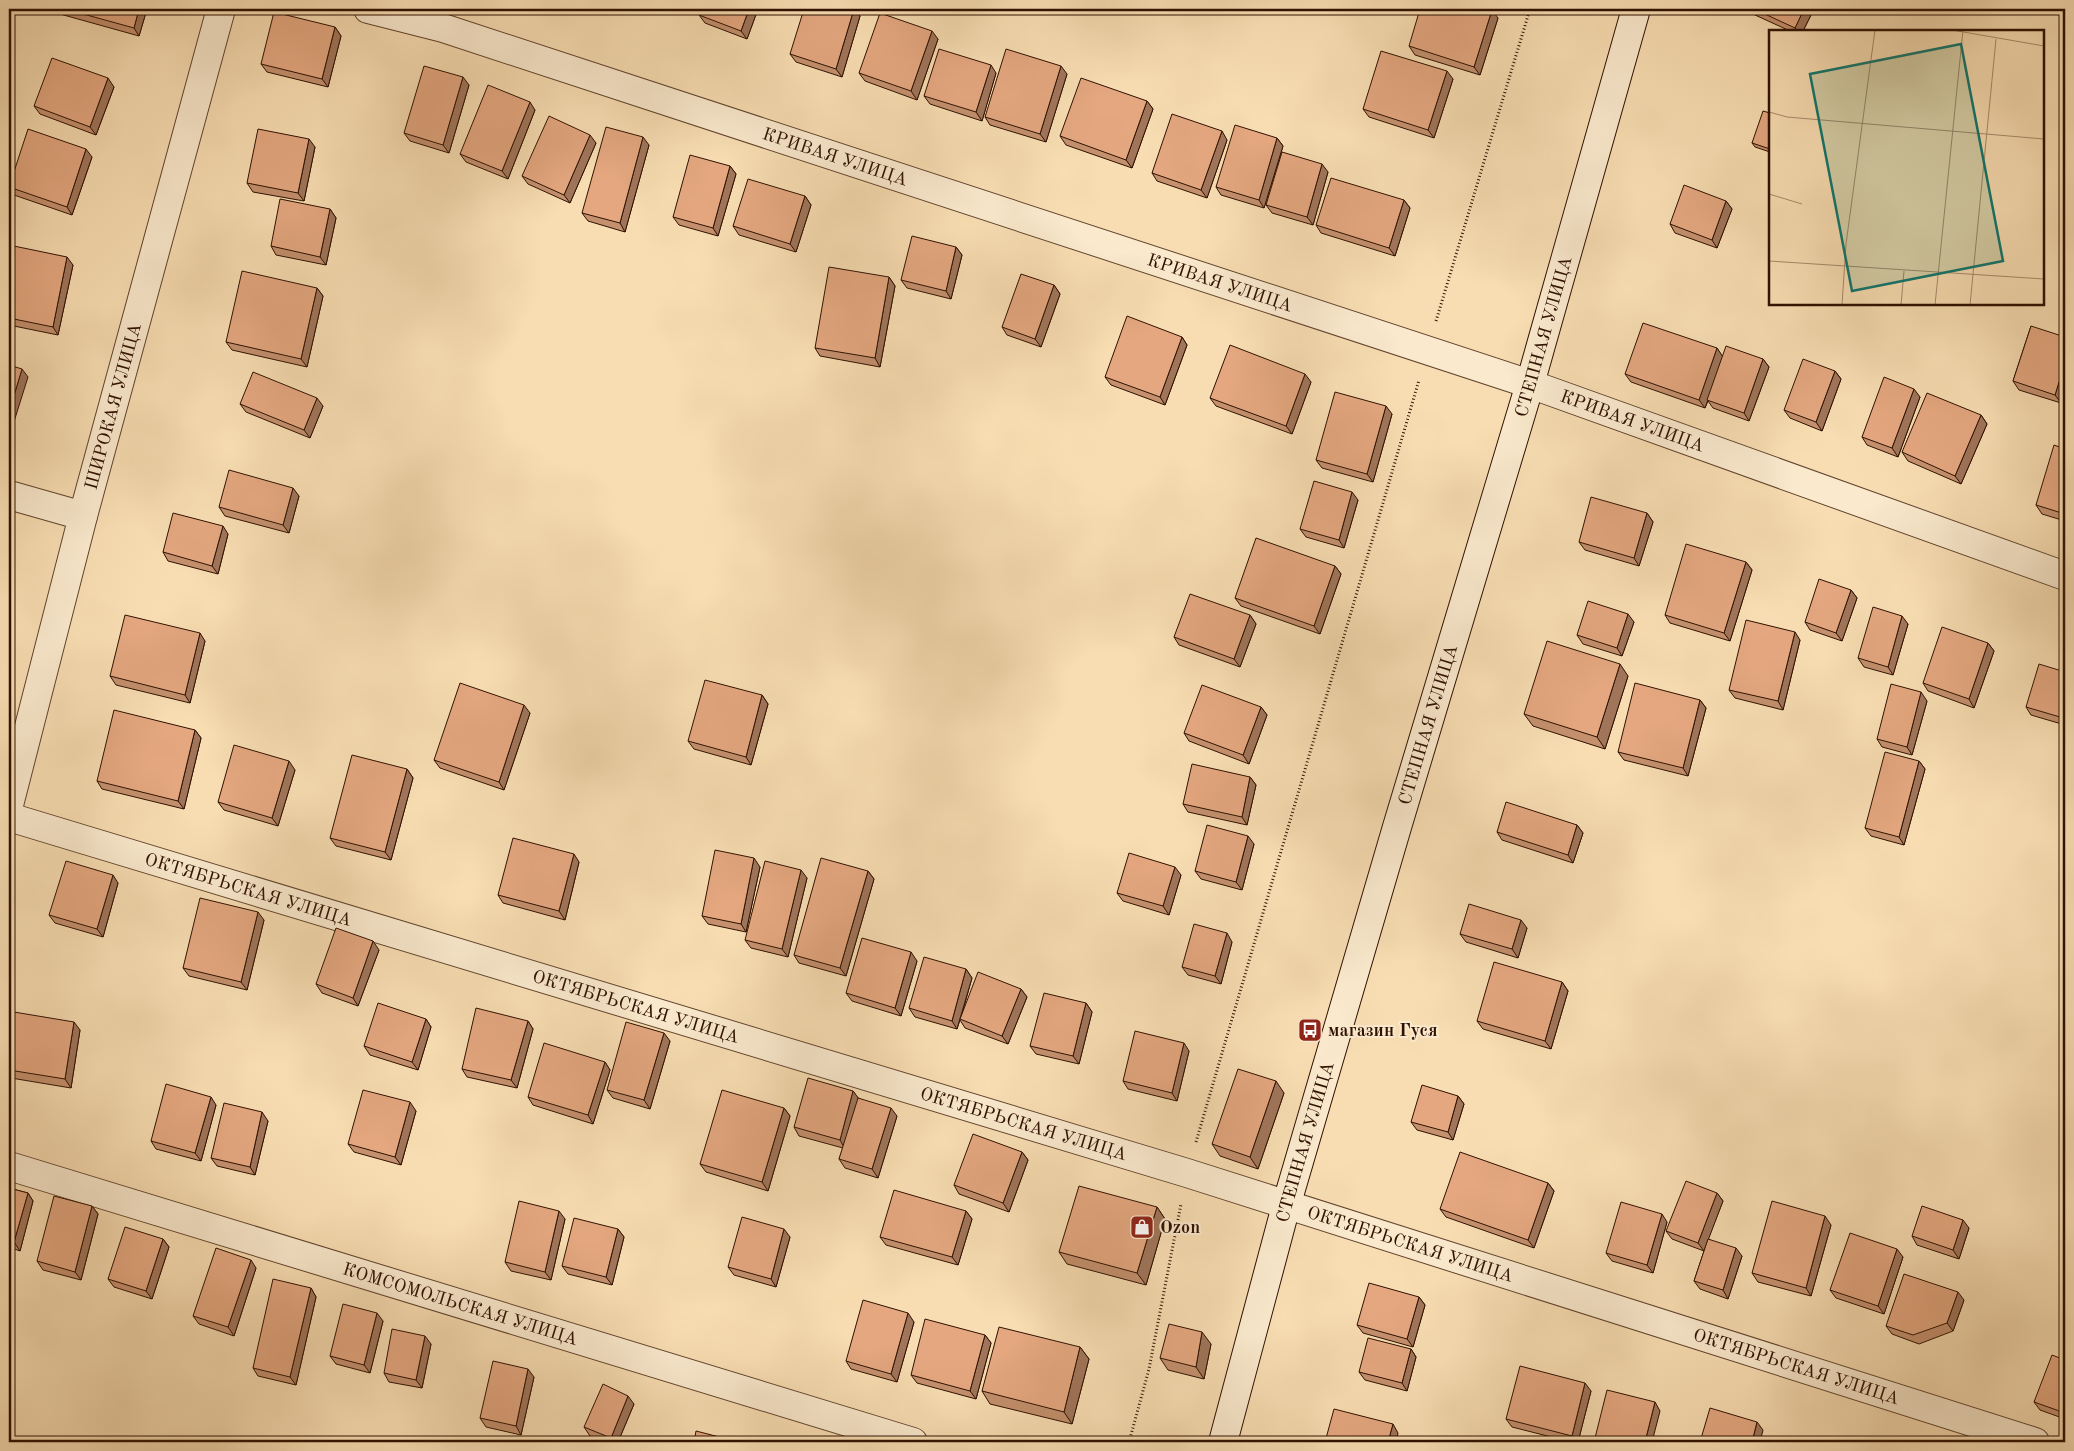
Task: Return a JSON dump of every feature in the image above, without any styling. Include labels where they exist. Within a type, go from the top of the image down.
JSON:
[{"type":"street","name":"ШИРОКАЯ УЛИЦА","points":[[9,805],[83,516],[221,9]]},
{"type":"street","name":"КРИВАЯ УЛИЦА","points":[[368,9],[443,28],[1530,384],[2065,576]]},
{"type":"street","name":"СТЕПНАЯ УЛИЦА","points":[[1223,1442],[1286,1206],[1530,384],[1636,9]]},
{"type":"street","points":[[9,495],[83,516]]},
{"type":"street","name":"ОКТЯБРЬСКАЯ УЛИЦА","points":[[9,817],[1187,1174],[2035,1442]]},
{"type":"street","name":"КОМСОМОЛЬСКАЯ УЛИЦА","points":[[9,1166],[913,1442]]},
{"type":"path","points":[[1129,1442],[1149,1369],[1187,1174],[1427,350],[1530,9]]},
{"type":"building","points":[[65,9],[139,9],[134,28]]},
{"type":"building","points":[[702,9],[749,9],[741,31],[699,15]]},
{"type":"building","points":[[804,9],[854,9],[836,69],[790,54]]},
{"type":"building","points":[[1420,9],[1492,10],[1474,67],[1409,46]]},
{"type":"building","points":[[1754,9],[1804,9],[1795,28]]},
{"type":"building","points":[[274,12],[335,27],[322,79],[261,64]]},
{"type":"building","points":[[880,13],[932,31],[911,91],[859,73]]},
{"type":"building","points":[[939,49],[991,65],[976,112],[924,96]]},
{"type":"building","points":[[1006,49],[1061,66],[1040,134],[985,117]]},
{"type":"building","points":[[1381,51],[1447,71],[1428,130],[1363,109]]},
{"type":"building","points":[[52,58],[108,78],[90,127],[34,106]]},
{"type":"building","points":[[424,66],[463,77],[443,145],[404,133]]},
{"type":"building","points":[[1081,78],[1147,101],[1126,160],[1060,136]]},
{"type":"building","points":[[488,85],[530,102],[502,171],[460,154]]},
{"type":"building","points":[[1763,111],[1769,113],[1769,149],[1752,143]]},
{"type":"building","points":[[1172,114],[1222,131],[1201,190],[1152,173]]},
{"type":"building","points":[[549,116],[590,135],[564,195],[522,176]]},
{"type":"building","points":[[1235,125],[1277,138],[1259,200],[1216,187]]},
{"type":"building","points":[[606,127],[643,137],[620,223],[582,213]]},
{"type":"building","points":[[28,129],[86,149],[67,207],[9,187]]},
{"type":"building","points":[[258,129],[309,139],[298,193],[247,183]]},
{"type":"building","points":[[1282,152],[1322,164],[1307,217],[1266,205]]},
{"type":"building","points":[[690,155],[730,166],[713,228],[673,217]]},
{"type":"building","points":[[1331,178],[1404,200],[1389,248],[1316,225]]},
{"type":"building","points":[[748,179],[805,196],[790,244],[733,226]]},
{"type":"building","points":[[1684,185],[1726,201],[1712,240],[1670,224]]},
{"type":"building","points":[[280,199],[330,209],[320,257],[271,246]]},
{"type":"building","points":[[912,236],[956,247],[946,291],[901,280]]},
{"type":"building","points":[[9,245],[67,257],[53,327],[9,318]]},
{"type":"building","points":[[829,267],[889,277],[875,358],[815,348]]},
{"type":"building","points":[[242,271],[317,288],[301,359],[226,342]]},
{"type":"building","points":[[1021,274],[1054,285],[1035,339],[1002,327]]},
{"type":"building","points":[[1127,316],[1182,337],[1160,397],[1105,377]]},
{"type":"building","points":[[1643,323],[1717,348],[1699,400],[1625,374]]},
{"type":"building","points":[[2031,326],[2065,337],[2065,363],[2055,395],[2013,381]]},
{"type":"building","points":[[1230,345],[1305,374],[1286,426],[1210,398]]},
{"type":"building","points":[[1726,346],[1763,359],[1744,413],[1707,400]]},
{"type":"building","points":[[1803,359],[1835,371],[1816,422],[1784,410]]},
{"type":"building","points":[[9,365],[22,369],[9,412]]},
{"type":"building","points":[[253,372],[317,398],[304,430],[240,404]]},
{"type":"building","points":[[1884,377],[1914,389],[1892,448],[1862,437]]},
{"type":"building","points":[[1335,392],[1386,406],[1367,474],[1316,460]]},
{"type":"building","points":[[1927,393],[1981,415],[1955,476],[1902,452]]},
{"type":"building","points":[[2054,445],[2065,449],[2065,514],[2036,505]]},
{"type":"building","points":[[229,470],[293,488],[283,525],[219,507]]},
{"type":"building","points":[[1314,481],[1352,492],[1339,540],[1300,529]]},
{"type":"building","points":[[1591,497],[1647,513],[1634,558],[1579,542]]},
{"type":"building","points":[[173,513],[223,526],[212,566],[163,552]]},
{"type":"building","points":[[1256,538],[1335,566],[1314,626],[1235,598]]},
{"type":"building","points":[[1686,544],[1746,562],[1724,633],[1665,615]]},
{"type":"building","points":[[1819,579],[1851,590],[1836,633],[1805,622]]},
{"type":"building","points":[[1190,594],[1250,615],[1234,659],[1174,637]]},
{"type":"building","points":[[1588,601],[1628,614],[1617,648],[1577,635]]},
{"type":"building","points":[[1873,607],[1902,616],[1888,667],[1858,658]]},
{"type":"building","points":[[125,615],[200,633],[185,695],[110,676]]},
{"type":"building","points":[[1746,620],[1795,632],[1778,701],[1729,690]]},
{"type":"building","points":[[1942,627],[1988,643],[1969,699],[1923,683]]},
{"type":"building","points":[[1547,641],[1620,664],[1597,737],[1524,714]]},
{"type":"building","points":[[2039,664],[2065,672],[2065,701],[2060,717],[2026,707]]},
{"type":"building","points":[[705,680],[762,695],[746,757],[688,741]]},
{"type":"building","points":[[460,683],[524,705],[499,782],[434,760]]},
{"type":"building","points":[[1635,683],[1700,700],[1683,768],[1618,752]]},
{"type":"building","points":[[1891,684],[1921,692],[1907,747],[1877,739]]},
{"type":"building","points":[[1202,685],[1261,707],[1243,755],[1184,733]]},
{"type":"building","points":[[114,710],[195,730],[178,801],[97,781]]},
{"type":"building","points":[[234,745],[289,761],[272,818],[218,802]]},
{"type":"building","points":[[1885,752],[1919,761],[1899,837],[1865,828]]},
{"type":"building","points":[[352,755],[407,769],[385,852],[330,838]]},
{"type":"building","points":[[1192,764],[1250,777],[1242,817],[1183,804]]},
{"type":"building","points":[[1506,802],[1577,825],[1568,855],[1497,832]]},
{"type":"building","points":[[1207,825],[1248,836],[1236,882],[1195,871]]},
{"type":"building","points":[[513,838],[574,854],[559,911],[498,895]]},
{"type":"building","points":[[715,850],[754,858],[741,924],[702,916]]},
{"type":"building","points":[[1129,853],[1175,867],[1163,906],[1117,893]]},
{"type":"building","points":[[821,858],[868,871],[840,968],[794,955]]},
{"type":"building","points":[[66,861],[113,875],[97,929],[49,915]]},
{"type":"building","points":[[765,861],[801,870],[782,949],[745,940]]},
{"type":"building","points":[[200,898],[258,912],[241,982],[183,968]]},
{"type":"building","points":[[1469,904],[1521,920],[1512,949],[1460,934]]},
{"type":"building","points":[[1194,924],[1227,933],[1215,976],[1182,967]]},
{"type":"building","points":[[336,928],[373,941],[353,998],[316,984]]},
{"type":"building","points":[[862,938],[911,952],[895,1008],[846,993]]},
{"type":"building","points":[[924,957],[966,969],[952,1021],[909,1008]]},
{"type":"building","points":[[1494,962],[1562,982],[1545,1041],[1477,1021]]},
{"type":"building","points":[[978,972],[1021,989],[1002,1036],[960,1019]]},
{"type":"building","points":[[1044,993],[1086,1003],[1073,1056],[1030,1046]]},
{"type":"building","points":[[378,1003],[426,1019],[412,1062],[364,1046]]},
{"type":"building","points":[[476,1008],[528,1021],[511,1080],[462,1069]]},
{"type":"building","points":[[14,1012],[74,1022],[65,1079],[9,1070],[9,1045]]},
{"type":"building","points":[[626,1022],[664,1033],[644,1100],[607,1090]]},
{"type":"building","points":[[1135,1031],[1184,1043],[1172,1093],[1123,1081]]},
{"type":"building","points":[[544,1043],[605,1062],[588,1115],[528,1097]]},
{"type":"building","points":[[1238,1069],[1276,1081],[1250,1157],[1212,1144]]},
{"type":"building","points":[[808,1078],[853,1091],[840,1140],[794,1127]]},
{"type":"building","points":[[166,1084],[211,1097],[195,1153],[151,1141]]},
{"type":"building","points":[[1422,1085],[1458,1096],[1448,1132],[1411,1122]]},
{"type":"building","points":[[363,1090],[410,1102],[395,1157],[348,1144]]},
{"type":"building","points":[[722,1090],[784,1108],[762,1182],[700,1164]]},
{"type":"building","points":[[858,1098],[891,1108],[872,1169],[839,1159]]},
{"type":"building","points":[[224,1103],[262,1112],[250,1167],[211,1158]]},
{"type":"building","points":[[973,1134],[1022,1152],[1003,1203],[954,1185]]},
{"type":"building","points":[[1460,1152],[1548,1183],[1528,1240],[1440,1209]]},
{"type":"building","points":[[1686,1181],[1717,1193],[1698,1243],[1666,1231]]},
{"type":"building","points":[[1079,1186],[1157,1207],[1137,1273],[1059,1252]]},
{"type":"building","points":[[9,1188],[28,1193],[14,1242],[9,1241]]},
{"type":"building","points":[[894,1190],[966,1211],[952,1257],[880,1237]]},
{"type":"building","points":[[54,1196],[92,1206],[75,1272],[37,1261]]},
{"type":"building","points":[[519,1201],[559,1211],[545,1272],[505,1262]]},
{"type":"building","points":[[1772,1201],[1825,1216],[1806,1288],[1752,1273]]},
{"type":"building","points":[[1621,1202],[1662,1214],[1647,1265],[1606,1253]]},
{"type":"building","points":[[1922,1206],[1963,1220],[1953,1250],[1912,1236]]},
{"type":"building","points":[[742,1217],[784,1229],[771,1279],[728,1267]]},
{"type":"building","points":[[574,1218],[618,1229],[606,1277],[562,1266]]},
{"type":"building","points":[[125,1227],[163,1239],[146,1291],[108,1279]]},
{"type":"building","points":[[1850,1233],[1897,1249],[1878,1306],[1830,1290]]},
{"type":"building","points":[[1708,1239],[1736,1248],[1723,1290],[1694,1281]]},
{"type":"building","points":[[216,1248],[251,1260],[228,1327],[193,1316]]},
{"type":"building","points":[[1904,1274],[1958,1292],[1947,1323],[1913,1335],[1886,1326]]},
{"type":"building","points":[[273,1279],[311,1288],[290,1377],[253,1368]]},
{"type":"building","points":[[1369,1283],[1419,1297],[1407,1339],[1357,1325]]},
{"type":"building","points":[[863,1300],[908,1313],[891,1374],[846,1361]]},
{"type":"building","points":[[343,1304],[377,1313],[364,1365],[330,1356]]},
{"type":"building","points":[[925,1319],[985,1335],[970,1391],[911,1375]]},
{"type":"building","points":[[1169,1324],[1202,1332],[1196,1367],[1160,1358]]},
{"type":"building","points":[[999,1327],[1080,1347],[1064,1412],[982,1391]]},
{"type":"building","points":[[392,1329],[425,1336],[416,1380],[384,1373]]},
{"type":"building","points":[[1368,1338],[1411,1349],[1402,1383],[1359,1372]]},
{"type":"building","points":[[2052,1355],[2065,1360],[2065,1413],[2034,1402]]},
{"type":"building","points":[[493,1361],[528,1369],[516,1426],[480,1418]]},
{"type":"building","points":[[1520,1366],[1585,1383],[1572,1436],[1506,1419]]},
{"type":"building","points":[[603,1384],[628,1396],[611,1438],[584,1427]]},
{"type":"building","points":[[1607,1390],[1655,1402],[1645,1442],[1594,1442]]},
{"type":"building","points":[[1710,1408],[1757,1422],[1752,1442],[1700,1442]]},
{"type":"building","points":[[1334,1409],[1393,1424],[1388,1442],[1325,1442]]},
{"type":"building","points":[[696,1431],[739,1442],[694,1442]]},
{"type":"place","name":"магазин Гуся","points":[[1310,1030]]},
{"type":"place","name":"Ozon","points":[[1142,1227]]}]
